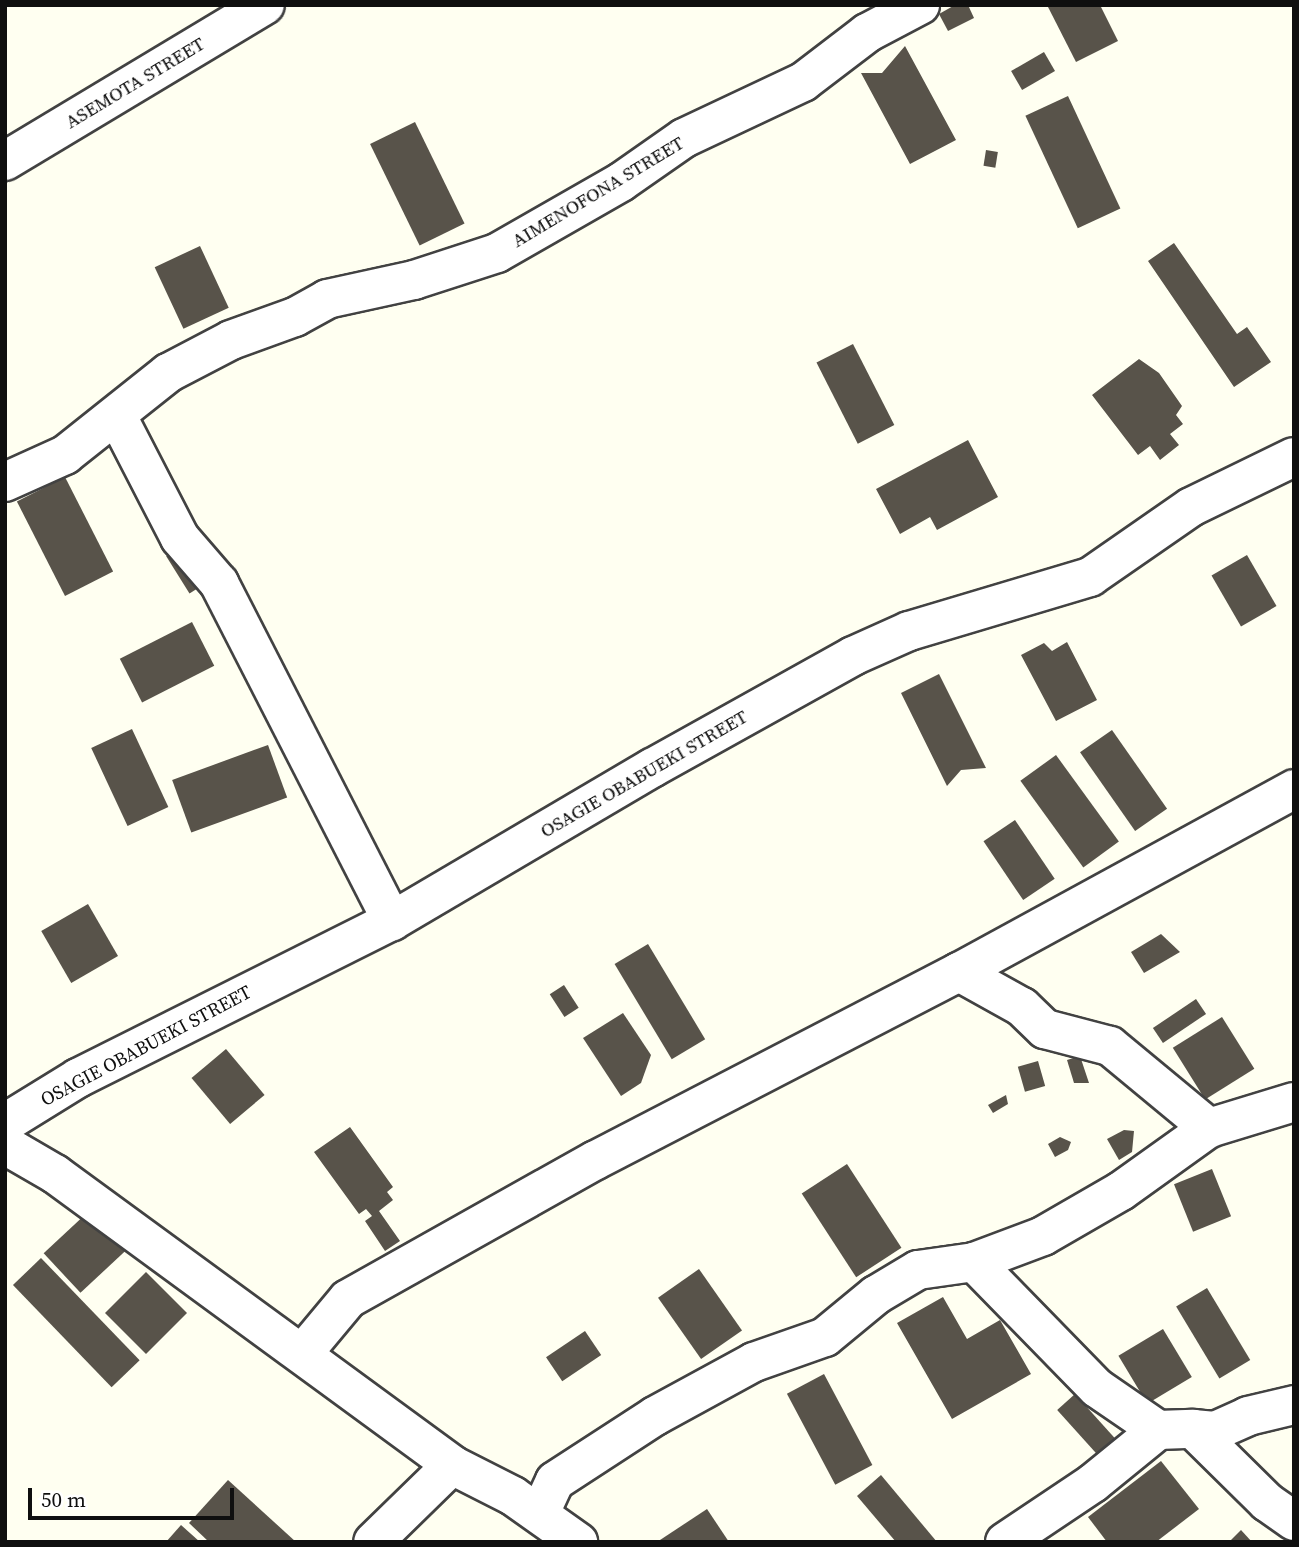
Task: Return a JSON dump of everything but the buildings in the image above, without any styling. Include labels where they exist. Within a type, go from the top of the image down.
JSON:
[{"type":"street","name":"ASEMOTA STREET","points":[[5,161],[265,5]]},
{"type":"street","name":"AIMENOFONA STREET","points":[[5,482],[65,455],[169,373],[231,340],[295,317],[327,299],[414,280],[497,253],[621,182],[684,138],[803,82],[867,33],[920,5]]},
{"type":"street","points":[[117,416],[180,538],[219,583],[393,921]]},
{"type":"street","name":"OSAGIE OBABUEKI STREET","points":[[5,1123],[78,1078],[393,921],[652,768],[853,656],[909,631],[1090,577],[1191,508],[1294,457]]},
{"type":"street","points":[[303,1353],[348,1299],[596,1160],[959,972],[1294,789]]},
{"type":"street","points":[[959,972],[1022,1007],[1045,1029],[1110,1046],[1209,1128]]},
{"type":"street","points":[[540,1513],[555,1481],[655,1416],[754,1362],[825,1337],[876,1295],[918,1270],[974,1262],[1054,1229],[1121,1191],[1209,1128],[1294,1102]]},
{"type":"street","points":[[5,1145],[55,1174],[303,1353],[452,1465],[540,1513],[579,1542]]},
{"type":"street","points":[[974,1262],[1097,1388],[1175,1430],[1294,1521]]},
{"type":"street","points":[[1005,1542],[1175,1430],[1214,1431],[1248,1416],[1294,1405]]},
{"type":"street","points":[[373,1542],[452,1465]]}]
